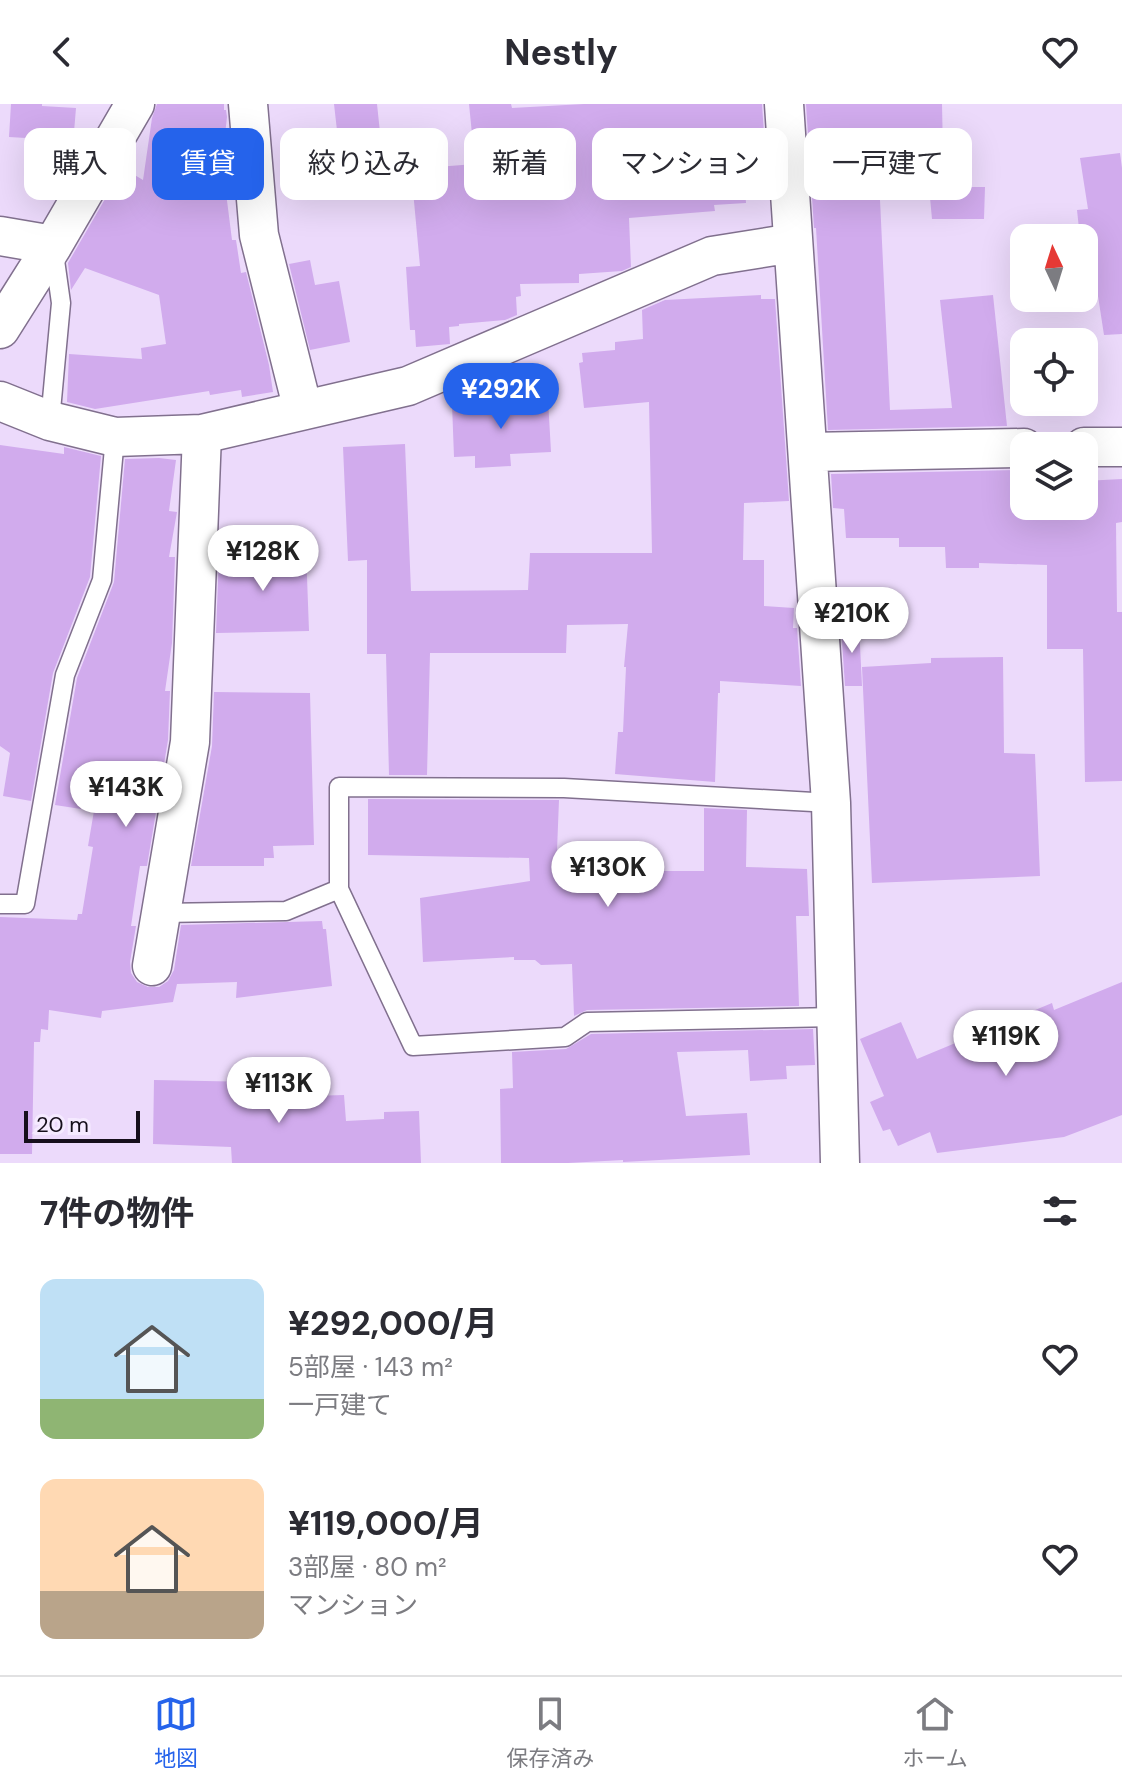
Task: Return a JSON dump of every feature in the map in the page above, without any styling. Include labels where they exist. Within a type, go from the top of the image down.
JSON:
[{"type":"street","points":[[0,329],[135,104]]},
{"type":"street","points":[[248,104],[259,235],[303,410]]},
{"type":"street","points":[[784,104],[831,803],[840,1163]]},
{"type":"street","points":[[0,236],[53,245]]},
{"type":"street","points":[[0,401],[50,421],[115,437],[202,434],[408,386],[712,256],[793,243]]},
{"type":"street","points":[[152,966],[190,742],[202,434]]},
{"type":"street","points":[[1098,447],[1122,447]]},
{"type":"street","points":[[808,452],[1010,448]]},
{"type":"lane","points":[[50,421],[61,303],[53,245]]},
{"type":"lane","points":[[0,904],[25,904],[65,675],[102,580],[115,437]]},
{"type":"lane","points":[[831,803],[564,788],[339,787],[339,889],[413,1046],[565,1037],[587,1022],[836,1017]]},
{"type":"lane","points":[[161,913],[286,911],[339,889]]},
{"type":"building","points":[[11,104],[76,108],[74,128],[24,128],[24,138],[9,137]]},
{"type":"building","points":[[157,104],[224,104],[226,128],[152,128],[152,200],[227,200],[232,240],[236,240],[241,273],[246,272],[273,392],[242,397],[241,390],[210,395],[209,391],[95,409],[67,402],[69,354],[142,359],[141,348],[166,344],[159,295],[85,268],[71,290],[68,263],[104,200],[136,200],[136,176],[143,180],[152,118]]},
{"type":"building","points":[[334,104],[377,104],[380,128],[337,128]]},
{"type":"building","points":[[469,104],[511,104],[512,108],[584,104],[762,104],[764,128],[592,128],[592,200],[746,200],[746,203],[714,205],[715,211],[629,218],[631,267],[622,271],[579,274],[579,283],[520,284],[521,296],[516,297],[517,315],[505,320],[449,327],[450,344],[416,347],[415,330],[410,330],[406,267],[420,266],[414,200],[448,200],[448,166],[464,165],[464,200],[576,200],[576,128],[471,128]]},
{"type":"building","points":[[806,104],[942,104],[942,128],[808,128]]},
{"type":"building","points":[[1120,153],[1122,334],[1104,335],[1098,296],[1098,224],[1078,224],[1077,210],[1088,209],[1080,158]]},
{"type":"building","points":[[972,187],[985,187],[984,219],[932,219],[930,200],[972,200]]},
{"type":"building","points":[[812,200],[880,200],[890,410],[952,408],[940,300],[993,295],[1007,426],[828,430]]},
{"type":"building","points":[[310,260],[315,285],[339,281],[350,342],[310,350],[289,264]]},
{"type":"building","points":[[761,295],[761,299],[775,299],[789,501],[744,503],[743,560],[764,560],[764,606],[794,608],[793,628],[797,628],[801,686],[720,681],[715,782],[615,774],[618,732],[623,732],[628,624],[567,625],[566,653],[430,653],[427,775],[389,775],[386,654],[367,654],[367,560],[348,561],[343,447],[405,444],[411,591],[528,590],[530,553],[652,553],[649,402],[584,408],[579,363],[583,362],[582,353],[615,350],[615,342],[643,339],[642,310],[665,300]]},
{"type":"building","points":[[548,399],[551,452],[510,454],[511,466],[475,468],[475,456],[454,457],[452,404]]},
{"type":"building","points":[[0,445],[64,454],[64,447],[101,456],[90,577],[53,673],[31,801],[3,796],[10,753],[0,746]]},
{"type":"building","points":[[125,459],[176,460],[169,511],[177,512],[169,557],[175,557],[172,643],[165,691],[170,691],[168,740],[147,866],[140,866],[131,926],[136,926],[131,973],[137,982],[148,987],[159,987],[168,981],[174,970],[181,925],[322,921],[323,929],[326,929],[332,986],[236,998],[237,982],[177,984],[173,1002],[102,1011],[101,1018],[49,1010],[48,1030],[41,1029],[40,1042],[34,1042],[32,1154],[0,1154],[0,917],[77,920],[78,914],[82,914],[93,847],[88,846],[94,811],[55,805],[77,678],[114,582]]},
{"type":"building","points":[[1010,470],[1010,520],[1098,520],[1098,480],[1122,479],[1122,522],[1116,523],[1117,612],[1122,612],[1122,781],[1085,782],[1083,649],[1047,649],[1047,565],[979,563],[979,568],[946,568],[945,547],[899,547],[899,538],[846,538],[844,509],[833,508],[831,474]]},
{"type":"building","points":[[306,550],[309,631],[216,633],[219,555]]},
{"type":"building","points":[[859,625],[862,686],[845,686],[841,626]]},
{"type":"building","points":[[1003,657],[1004,753],[1035,754],[1040,876],[872,883],[862,667],[931,663],[931,658]]},
{"type":"building","points":[[214,692],[310,693],[314,845],[273,846],[274,858],[264,858],[264,866],[191,866],[212,746]]},
{"type":"building","points":[[368,799],[559,800],[556,876],[565,876],[566,888],[604,890],[606,871],[704,871],[704,808],[747,810],[746,867],[807,869],[809,916],[796,916],[799,1006],[587,1010],[574,1016],[572,964],[541,965],[535,960],[514,960],[514,957],[423,962],[420,898],[530,881],[529,858],[368,855]]},
{"type":"building","points":[[1122,982],[1122,1115],[1064,1137],[937,1153],[930,1132],[898,1146],[890,1129],[883,1131],[870,1102],[884,1096],[860,1039],[901,1022],[917,1059],[1052,1003],[1054,1010]]},
{"type":"building","points":[[813,1029],[815,1065],[786,1066],[787,1079],[750,1081],[748,1050],[677,1052],[686,1116],[747,1113],[750,1155],[623,1162],[501,1163],[500,1089],[513,1088],[512,1052],[566,1049],[591,1034]]},
{"type":"building","points":[[154,1080],[261,1082],[261,1090],[311,1088],[311,1096],[344,1095],[346,1121],[384,1119],[384,1112],[419,1111],[421,1163],[232,1163],[231,1147],[153,1144]]}]
